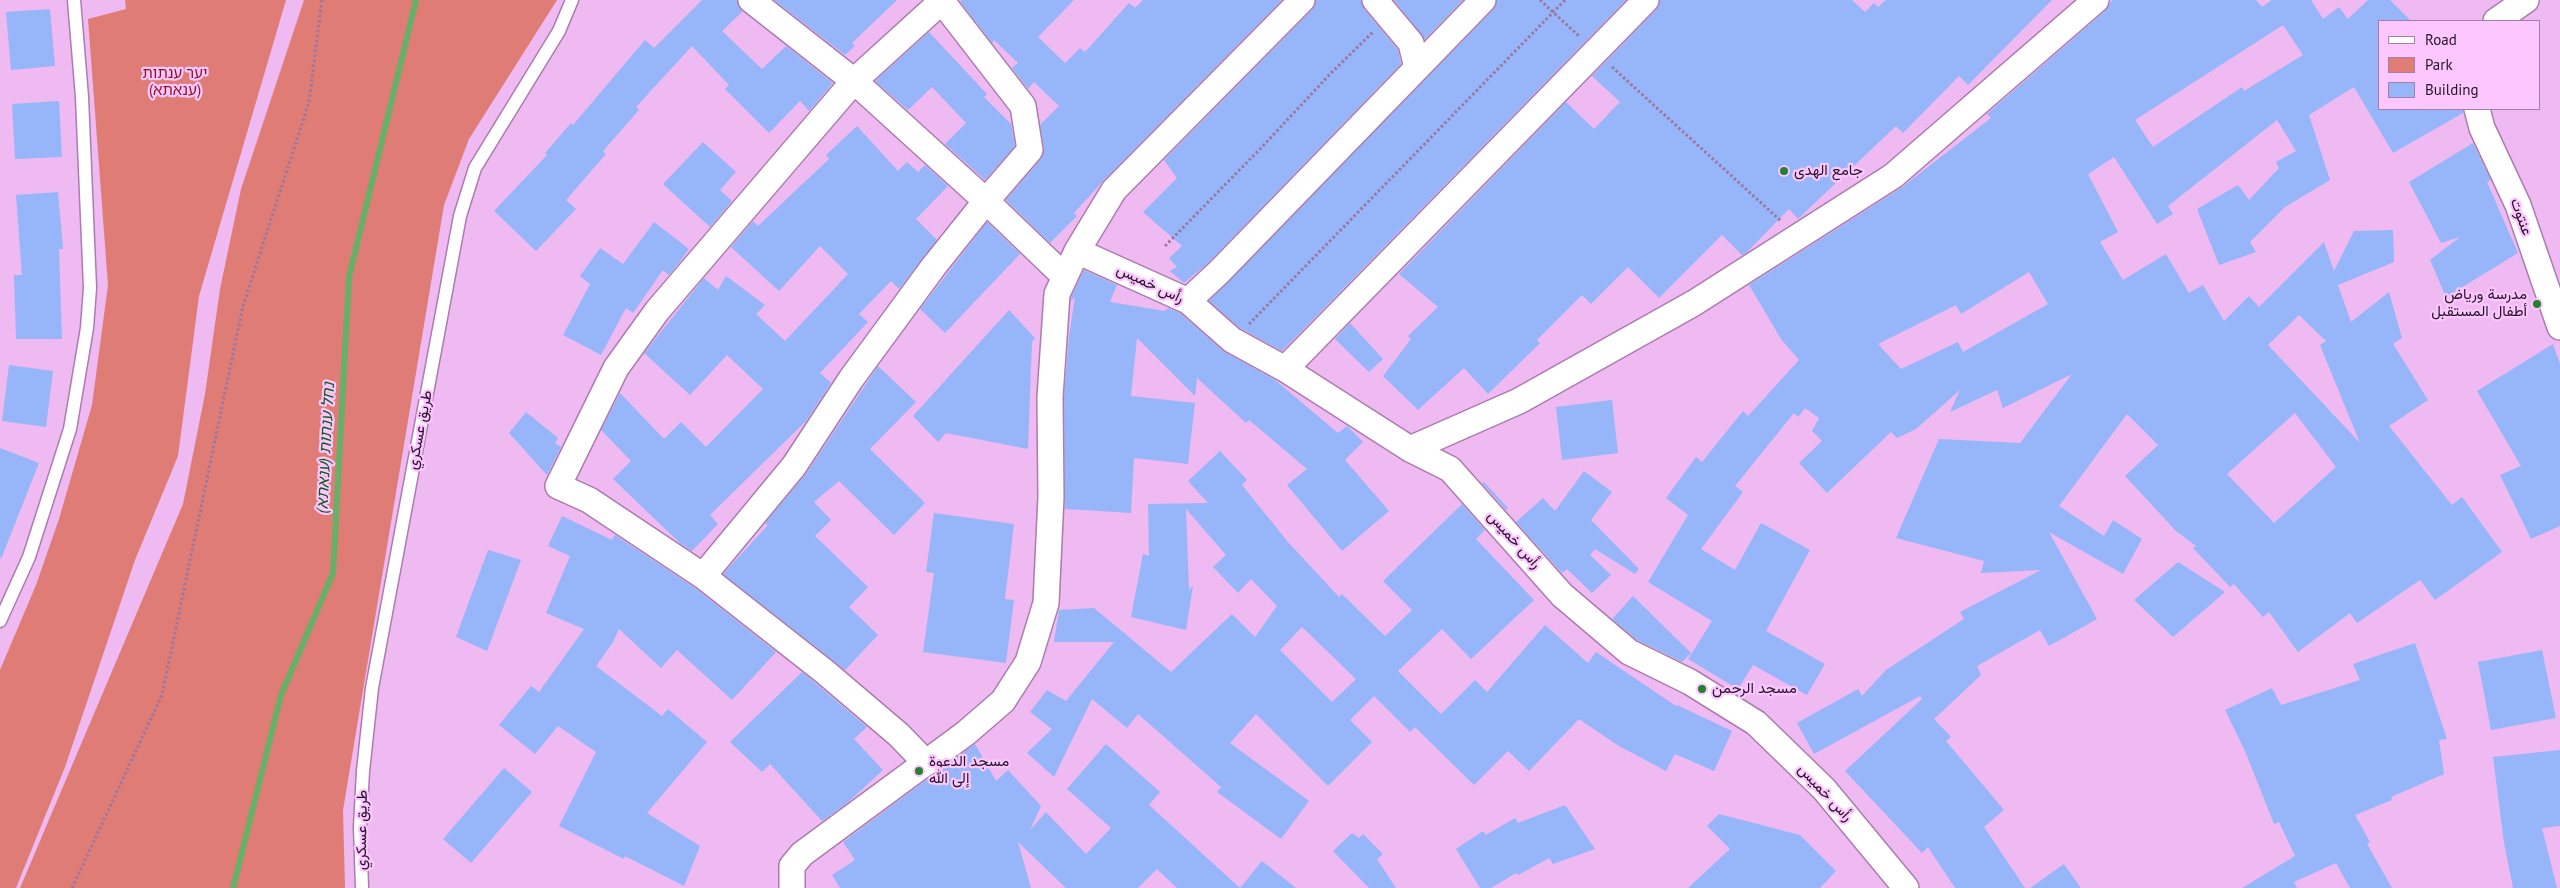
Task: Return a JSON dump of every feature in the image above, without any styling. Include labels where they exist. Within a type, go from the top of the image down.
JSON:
[{"type":"street","points":[[751,0],[854,81],[986,201],[1065,278]]},
{"type":"street","points":[[792,888],[792,866],[802,854],[966,733],[1003,701],[1028,662],[1046,602],[1050,498],[1050,397],[1057,294],[1077,251],[1114,190],[1302,0]]},
{"type":"street","points":[[1188,301],[1219,272],[1483,0]]},
{"type":"street","points":[[1285,369],[1646,0]]},
{"type":"street","points":[[1410,449],[1519,401],[1694,303],[1893,176],[2096,0]]},
{"type":"street","points":[[2497,20],[2526,0]]},
{"type":"street","points":[[703,576],[794,466],[862,364],[934,266],[1030,150],[1023,106],[942,1],[854,81],[657,311],[616,368],[558,486],[589,500],[703,576],[825,672],[899,736],[926,763]]},
{"type":"street","points":[[1382,7],[1411,42],[1417,68]]},
{"type":"street","name":"عنتوت","points":[[2477,110],[2482,128],[2518,205],[2560,327]]},
{"type":"street","name":"رأس خميس","points":[[1077,251],[1188,301],[1232,340],[1285,369],[1410,449],[1450,469],[1562,595],[1629,652],[1690,682],[1756,723],[1824,789],[1906,888]]},
{"type":"lane","points":[[0,622],[29,557],[70,429],[87,328],[89,269],[82,97],[74,0]]},
{"type":"lane","name":"طريق عسكري","points":[[362,888],[363,780],[372,688],[460,216],[475,168],[559,31],[572,0]]},
{"type":"path","points":[[72,888],[162,695],[243,306],[309,102],[322,0]]},
{"type":"path","points":[[1540,0],[1798,237]]},
{"type":"path","points":[[1232,340],[1301,273],[1565,0]]},
{"type":"path","points":[[1164,246],[1262,147],[1324,79],[1385,21],[1382,7]]},
{"type":"green space","name":"יער ענתות (ענאתא)","points":[[125,0],[286,0],[199,296],[178,456],[135,560],[65,767],[16,888],[0,888],[0,670],[36,585],[59,519],[92,405],[108,285],[88,19],[126,9]]},
{"type":"green space","points":[[304,0],[557,0],[469,139],[444,205],[343,810],[345,888],[20,888],[183,504],[205,394],[220,289],[241,189]]},
{"type":"building","points":[[702,0],[737,0],[742,12],[722,31],[762,69],[786,46],[833,83],[809,111],[800,101],[769,133],[725,89],[729,85],[692,46],[636,107],[639,110],[603,151],[606,154],[566,200],[576,209],[536,251],[494,211],[547,155],[545,153],[571,123],[573,125],[645,40],[654,48]]},
{"type":"building","points":[[774,0],[897,0],[852,43],[855,46],[845,55]]},
{"type":"building","points":[[1074,0],[1038,37],[1065,63],[1080,48],[1085,52],[1129,3],[1135,8],[1143,0],[1282,0],[1104,180],[1074,213],[1077,216],[1050,243],[1006,200],[1041,159],[1044,148],[1040,125],[1059,106],[1034,82],[1028,89],[1012,68],[1018,63],[994,40],[992,43],[960,1]]},
{"type":"building","points":[[1316,0],[1361,0],[1364,9],[1398,50],[1401,64],[1209,262],[1184,283],[1170,271],[1177,267],[1169,258],[1182,246],[1143,212],[1177,178],[1164,160],[1312,10]]},
{"type":"building","points":[[1394,0],[1463,0],[1425,39]]},
{"type":"building","points":[[1497,0],[1626,0],[1282,351],[1240,328],[1209,301],[1493,10]]},
{"type":"building","points":[[1660,0],[1852,0],[1865,12],[1874,3],[1878,7],[1886,0],[2052,0],[1968,85],[1959,76],[1903,133],[1896,126],[1798,219],[1789,209],[1746,253],[1742,255],[1722,235],[1659,298],[1628,267],[1591,304],[1582,295],[1537,340],[1540,343],[1488,394],[1464,368],[1418,410],[1383,376],[1411,339],[1408,336],[1438,307],[1399,274],[1566,102],[1594,129],[1620,102],[1592,76],[1656,10]]},
{"type":"building","points":[[2112,0],[2256,0],[2262,7],[2272,0],[2311,0],[2323,19],[2339,7],[2348,19],[2368,0],[2390,0],[2410,20],[2378,20],[2378,110],[2463,110],[2463,113],[2393,153],[2354,87],[2309,115],[2330,180],[2285,207],[2250,242],[2256,252],[2219,265],[2197,209],[2238,185],[2249,200],[2279,168],[2276,162],[2296,151],[2277,120],[2168,206],[2173,214],[2157,224],[2114,157],[2088,174],[2118,232],[2100,242],[2123,280],[2166,254],[2189,293],[2203,285],[2224,321],[2249,296],[2259,307],[2324,242],[2334,271],[2354,231],[2393,230],[2394,262],[2338,285],[2351,322],[2389,292],[2402,338],[2393,344],[2428,400],[2389,426],[2452,505],[2462,497],[2502,552],[2435,600],[2420,580],[2357,623],[2350,613],[2298,652],[2269,612],[2263,617],[2234,584],[2230,587],[2193,548],[2196,546],[2176,531],[2125,476],[2158,445],[2127,414],[2059,506],[2104,536],[2113,520],[2142,539],[2123,574],[2049,532],[2097,619],[2049,646],[2040,630],[1977,666],[1981,675],[1934,719],[1951,737],[1946,741],[2004,810],[1984,827],[2025,888],[1955,888],[1928,847],[1922,853],[1845,771],[1922,699],[1920,696],[1814,754],[1797,723],[1858,689],[1862,696],[1886,670],[1964,619],[1960,612],[2041,570],[1981,573],[1984,561],[1896,538],[1939,439],[2020,443],[2072,374],[2003,408],[1997,390],[1950,412],[1960,390],[1916,429],[1897,438],[1891,432],[1827,493],[1799,463],[1822,441],[1812,431],[1819,418],[1805,408],[1798,417],[1794,413],[1735,486],[1743,492],[1701,549],[1735,570],[1761,523],[1810,550],[1766,631],[1825,664],[1807,695],[1753,665],[1738,689],[1688,659],[1712,621],[1648,582],[1688,515],[1666,498],[1696,457],[1702,462],[1743,411],[1748,416],[1799,360],[1781,339],[1749,285],[1901,188],[1991,118],[1987,114],[2105,11]],"holes":[[[2283,25],[2303,55],[2244,91],[2242,87],[2153,147],[2135,120]],[[2029,272],[2048,304],[1963,352],[1958,342],[1901,369],[1878,344],[1956,305],[1961,314]],[[2299,315],[2326,341],[2320,345],[2360,443],[2268,345]],[[2295,413],[2336,467],[2274,523],[2227,474]]]},
{"type":"building","points":[[50,9],[55,66],[11,70],[6,12]]},
{"type":"building","points":[[929,32],[987,94],[984,97],[1011,124],[1015,146],[985,180],[945,144],[966,123],[932,87],[908,110],[875,81]]},
{"type":"building","points":[[59,101],[62,157],[15,159],[12,104]]},
{"type":"building","points":[[857,126],[898,171],[907,162],[918,172],[925,165],[948,186],[916,219],[937,240],[899,289],[891,281],[859,314],[868,322],[820,373],[831,383],[806,421],[710,515],[718,524],[692,551],[681,544],[613,479],[631,461],[601,430],[620,393],[664,439],[681,422],[706,447],[763,389],[727,355],[690,395],[644,353],[704,278],[718,290],[726,276],[765,305],[756,314],[785,341],[848,274],[820,246],[779,291],[731,247],[753,221],[758,226],[829,159],[826,155]]},
{"type":"building","points":[[703,142],[736,172],[720,190],[732,201],[710,227],[663,184]]},
{"type":"building","points":[[2473,143],[2491,180],[2487,182],[2518,253],[2446,297],[2430,260],[2460,237],[2441,243],[2409,182]]},
{"type":"building","points":[[58,192],[63,249],[59,249],[62,339],[16,339],[14,275],[22,275],[16,195]]},
{"type":"building","points":[[654,222],[689,249],[682,259],[669,275],[663,270],[633,313],[626,308],[601,355],[563,335],[590,284],[580,276],[600,248],[623,264]]},
{"type":"building","points":[[987,222],[1020,254],[945,333],[920,309]]},
{"type":"building","points":[[1084,270],[1117,285],[1110,302],[1165,311],[1168,308],[1180,313],[1223,351],[1275,380],[1338,433],[1347,426],[1363,442],[1345,460],[1389,511],[1342,551],[1287,485],[1307,469],[1249,420],[1246,423],[1197,378],[1195,396],[1137,338],[1131,396],[1195,403],[1188,464],[1134,458],[1131,513],[1065,509],[1064,397],[1069,336],[1075,297],[1071,301],[1071,298]]},
{"type":"building","points":[[1009,310],[1035,338],[1032,342],[1028,449],[946,433],[938,442],[913,416]]},
{"type":"building","points":[[1350,323],[1383,359],[1369,372],[1335,339]]},
{"type":"building","points":[[2553,344],[2560,364],[2560,526],[2531,539],[2500,475],[2521,466],[2477,391]]},
{"type":"building","points":[[9,365],[53,371],[46,427],[2,421]]},
{"type":"building","points":[[878,366],[916,402],[870,449],[925,503],[894,535],[839,481],[814,502],[831,520],[815,536],[868,587],[849,607],[878,635],[845,670],[723,574],[768,525],[765,523],[806,474]]},
{"type":"building","points":[[1612,400],[1618,453],[1562,460],[1556,407]]},
{"type":"building","points":[[526,412],[558,438],[555,443],[561,447],[547,475],[509,433]]},
{"type":"building","points":[[0,448],[39,463],[1,559],[0,558]]},
{"type":"building","points":[[1220,451],[1247,480],[1242,485],[1288,542],[1339,597],[1342,594],[1385,636],[1412,610],[1383,581],[1462,504],[1485,530],[1476,539],[1534,600],[1471,659],[1442,629],[1398,671],[1441,714],[1475,680],[1487,692],[1545,625],[1588,663],[1596,652],[1676,706],[1732,731],[1714,771],[1675,754],[1666,771],[1619,746],[1579,719],[1529,771],[1508,751],[1474,785],[1415,727],[1410,732],[1374,696],[1350,720],[1372,742],[1328,786],[1256,714],[1230,743],[1309,801],[1281,839],[1217,792],[1221,787],[1138,714],[1127,728],[1092,699],[1054,777],[1027,753],[1052,729],[1030,712],[1047,690],[1066,701],[1114,642],[1054,642],[1059,610],[1094,608],[1171,672],[1232,614],[1255,637],[1277,606],[1251,579],[1238,593],[1213,567],[1226,555],[1186,509],[1189,590],[1193,586],[1186,630],[1131,617],[1143,554],[1149,556],[1148,504],[1208,503],[1188,481]],"holes":[[[1302,627],[1356,679],[1332,702],[1280,650]]]},
{"type":"building","points":[[1584,471],[1612,492],[1591,520],[1639,569],[1635,574],[1595,549],[1590,555],[1611,575],[1592,593],[1567,569],[1562,573],[1516,522],[1543,498],[1555,511]]},
{"type":"building","points":[[1484,482],[1508,508],[1506,510],[1482,483]]},
{"type":"building","points":[[934,513],[1014,524],[1005,599],[1014,600],[1006,663],[923,652],[934,573],[926,572]]},
{"type":"building","points":[[562,516],[612,540],[615,535],[695,588],[776,652],[732,700],[677,650],[661,668],[619,629],[613,642],[596,666],[662,716],[668,709],[707,742],[647,813],[700,846],[684,886],[625,856],[624,859],[559,826],[596,752],[558,726],[535,754],[499,725],[531,686],[539,692],[584,629],[546,613],[570,556],[548,546]]},
{"type":"building","points":[[488,550],[521,560],[487,651],[456,637]]},
{"type":"building","points":[[2178,562],[2225,592],[2173,637],[2134,600]]},
{"type":"building","points":[[1633,596],[1691,653],[1682,662],[1637,640],[1612,619]]},
{"type":"building","points":[[2415,643],[2447,739],[2439,740],[2444,774],[2391,797],[2392,800],[2355,815],[2370,842],[2367,844],[2392,888],[2350,888],[2336,863],[2294,882],[2297,888],[2242,888],[2295,856],[2279,822],[2274,824],[2245,751],[2225,710],[2272,688],[2281,705],[2360,680],[2353,664]]},
{"type":"building","points":[[2542,650],[2556,718],[2491,730],[2478,662]]},
{"type":"building","points":[[802,672],[867,727],[854,739],[883,770],[846,804],[822,821],[770,764],[762,772],[730,742]]},
{"type":"building","points":[[975,744],[996,781],[1008,770],[1041,806],[1030,830],[1046,812],[1086,854],[1111,828],[1067,789],[1106,744],[1160,792],[1149,805],[1240,888],[1177,888],[1157,869],[1138,888],[1066,888],[1018,842],[1031,888],[840,888],[832,875],[855,860],[843,842]]},
{"type":"building","points":[[2560,750],[2560,826],[2542,828],[2557,888],[2513,888],[2504,843],[2493,757]]},
{"type":"building","points":[[504,768],[532,792],[471,863],[443,839]]},
{"type":"building","points":[[1565,805],[1595,849],[1553,864],[1549,858],[1518,875],[1516,873],[1491,888],[1480,888],[1456,849],[1483,831],[1486,835],[1515,818],[1518,823]]},
{"type":"building","points":[[1719,814],[1800,835],[1836,871],[1820,888],[1688,888],[1730,849],[1707,826]]},
{"type":"building","points":[[1352,833],[1359,838],[1363,834],[1383,854],[1377,859],[1396,888],[1369,888],[1333,851]]},
{"type":"building","points":[[1262,861],[1296,888],[1240,888]]},
{"type":"building","points":[[2064,864],[2081,888],[2030,888]]},
{"type":"waterway","name":"נחל ענתות (ענאתא)","points":[[233,888],[281,695],[333,573],[349,277],[416,0]]},
{"type":"place","name":"جامع الهدى","points":[[1784,171]]},
{"type":"place","name":"مدرسة ورياض أطفال المستقبل","points":[[2537,304]]},
{"type":"place","name":"مسجد الرحمن","points":[[1702,689]]},
{"type":"place","name":"مسجد الدعوة إلى الله","points":[[919,771]]}]
